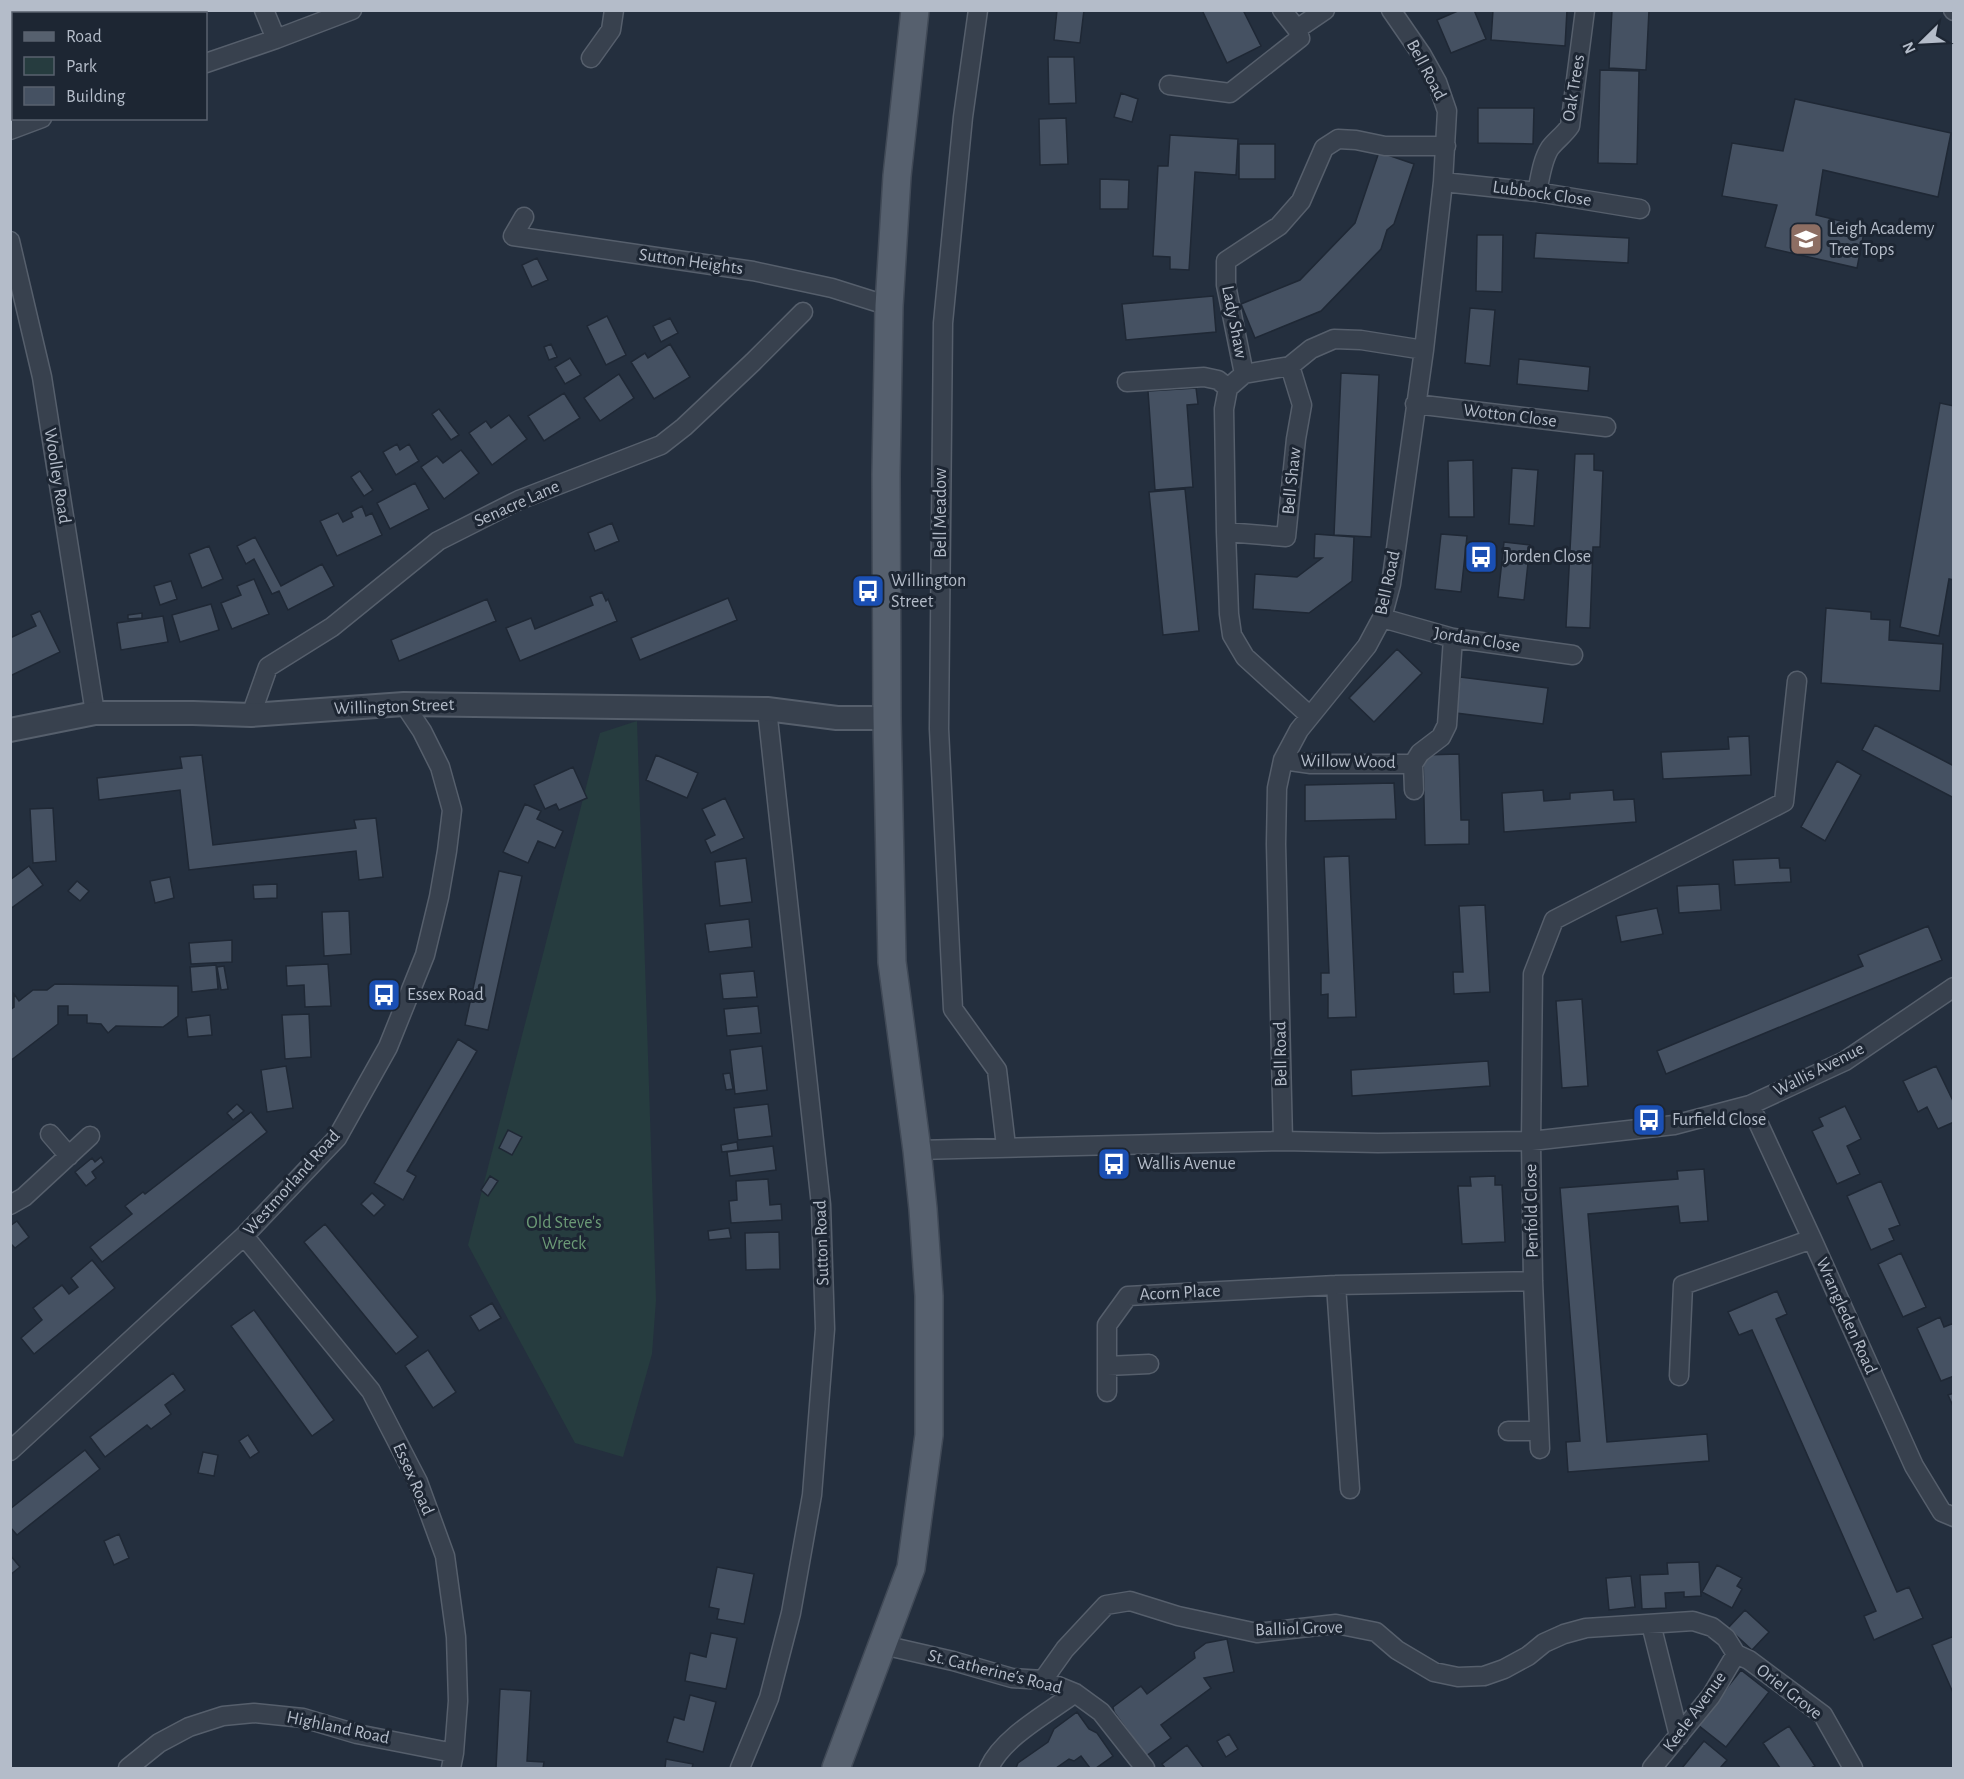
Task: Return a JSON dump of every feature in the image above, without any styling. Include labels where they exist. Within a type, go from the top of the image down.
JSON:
[{"type":"main road","points":[[836,1768],[911,1568],[929,1435],[929,1296],[917,1150],[892,962],[887,718],[886,474],[889,306],[897,176],[915,10]]},
{"type":"street","points":[[264,10],[276,39]]},
{"type":"street","points":[[207,63],[352,10]]},
{"type":"street","points":[[591,58],[611,30],[614,10]]},
{"type":"street","name":"Bell Meadow","points":[[978,10],[963,117],[943,323],[939,729],[953,1009],[997,1070],[1006,1146]]},
{"type":"street","points":[[1169,85],[1230,93],[1300,38],[1297,29],[1282,10]]},
{"type":"street","points":[[1297,29],[1324,10]]},
{"type":"street","name":"Oak Trees","points":[[1537,192],[1548,152],[1570,126],[1585,10]]},
{"type":"street","name":"Bell Road","points":[[1283,1141],[1276,844],[1277,788],[1283,760],[1299,730],[1367,646],[1382,618],[1391,584],[1424,350],[1443,182],[1447,111],[1437,82],[1422,55],[1391,11]]},
{"type":"street","points":[[10,130],[37,120]]},
{"type":"street","name":"Lady Shaw","points":[[1244,374],[1226,285],[1226,261],[1279,226],[1301,201],[1324,148],[1338,139],[1385,146],[1446,146]]},
{"type":"street","name":"Lubbock Close","points":[[1443,182],[1537,192],[1641,209]]},
{"type":"street","name":"Sutton Heights","points":[[524,217],[513,236],[753,271],[832,288],[889,306]]},
{"type":"street","name":"Woolley Road","points":[[10,241],[42,377],[94,713]]},
{"type":"street","name":"Senacre Lane","points":[[250,715],[268,667],[332,627],[438,541],[519,500],[661,445],[684,427],[745,370],[803,312]]},
{"type":"street","points":[[1310,716],[1245,657],[1232,635],[1226,532],[1224,409],[1227,388],[1244,374],[1290,366],[1311,349],[1334,339],[1361,340],[1424,350]]},
{"type":"street","name":"Bell Shaw","points":[[1226,532],[1286,537],[1296,439],[1302,405],[1290,366]]},
{"type":"street","points":[[1127,382],[1204,377],[1218,380],[1227,388]]},
{"type":"street","name":"Wotton Close","points":[[1415,405],[1605,427]]},
{"type":"street","name":"Jordan Close","points":[[1382,618],[1453,638],[1573,655]]},
{"type":"street","name":"Willow Wood","points":[[1413,790],[1413,764],[1420,753],[1441,737],[1447,725],[1453,638]]},
{"type":"street","points":[[1531,1141],[1533,974],[1554,920],[1784,802],[1797,681]]},
{"type":"street","name":"Willington Street","points":[[10,730],[94,713],[250,715],[404,704],[767,709],[837,718],[887,718]]},
{"type":"street","name":"Westmorland Road","points":[[10,1451],[244,1236],[336,1138],[388,1047],[425,955],[439,897],[452,810],[440,767],[422,731],[404,704]]},
{"type":"street","name":"Sutton Road","points":[[740,1768],[769,1698],[791,1613],[812,1495],[825,1329],[821,1205],[767,709]]},
{"type":"street","name":"Willow Wood","points":[[1283,760],[1311,764],[1413,764]]},
{"type":"street","name":"Wallis Avenue","points":[[917,1150],[1006,1146],[1283,1141],[1378,1143],[1531,1141],[1674,1125],[1750,1106],[1845,1060],[1953,990]]},
{"type":"street","name":"Wrangleden Road","points":[[1750,1106],[1914,1466],[1942,1512],[1953,1517]]},
{"type":"street","points":[[50,1134],[69,1156]]},
{"type":"street","points":[[10,1205],[24,1197],[90,1136]]},
{"type":"street","name":"Penfold Close","points":[[1531,1141],[1533,1281],[1540,1449]]},
{"type":"street","name":"Essex Road","points":[[244,1236],[371,1391],[418,1482],[445,1556],[454,1625],[458,1701],[452,1760]]},
{"type":"street","points":[[1679,1376],[1683,1285],[1812,1239]]},
{"type":"street","name":"Acorn Place","points":[[1107,1392],[1107,1325],[1128,1296],[1336,1285],[1533,1281]]},
{"type":"street","points":[[1336,1285],[1350,1489]]},
{"type":"street","points":[[1107,1366],[1149,1365]]},
{"type":"street","points":[[1508,1431],[1539,1431]]},
{"type":"street","name":"Balliol Grove","points":[[1044,1680],[1065,1649],[1106,1605],[1130,1601],[1178,1616],[1257,1633],[1336,1624],[1376,1632],[1398,1650],[1434,1671],[1458,1677],[1484,1676],[1504,1669],[1528,1656],[1544,1643],[1586,1628],[1693,1621],[1712,1627],[1726,1638],[1736,1654]]},
{"type":"street","points":[[1651,1624],[1679,1736]]},
{"type":"street","name":"St. Catherine's Road","points":[[884,1645],[1012,1678],[1044,1680],[1075,1693],[1101,1712],[1145,1768]]},
{"type":"street","name":"Keele Avenue","points":[[1652,1768],[1711,1696],[1736,1654]]},
{"type":"street","name":"Oriel Grove","points":[[1736,1654],[1749,1660],[1823,1715],[1853,1768]]},
{"type":"street","points":[[989,1768],[1000,1750],[1075,1693]]},
{"type":"street","name":"Highland Road","points":[[128,1768],[159,1743],[189,1727],[223,1716],[254,1713],[303,1718],[452,1760]]},
{"type":"green space","name":"Old Steve's Wreck","points":[[637,721],[656,1300],[652,1354],[623,1457],[575,1443],[468,1245],[600,733]]},
{"type":"building","points":[[1057,10],[1084,10],[1080,43],[1054,40]]},
{"type":"building","points":[[1202,10],[1243,10],[1261,46],[1227,63]]},
{"type":"building","points":[[1460,10],[1474,10],[1486,39],[1451,53],[1437,20]]},
{"type":"building","points":[[1493,10],[1567,10],[1565,46],[1491,40]]},
{"type":"building","points":[[1612,10],[1649,10],[1646,70],[1609,68]]},
{"type":"building","points":[[1048,57],[1074,57],[1076,103],[1049,104]]},
{"type":"building","points":[[1600,70],[1639,71],[1637,164],[1598,163]]},
{"type":"building","points":[[1121,93],[1138,99],[1132,122],[1114,117]]},
{"type":"building","points":[[1795,99],[1951,133],[1938,197],[1823,170],[1816,215],[1865,227],[1857,268],[1765,247],[1777,205],[1722,196],[1732,143],[1783,151]]},
{"type":"building","points":[[1478,108],[1534,108],[1533,144],[1478,143]]},
{"type":"building","points":[[1066,118],[1068,164],[1040,165],[1039,119]]},
{"type":"building","points":[[1170,135],[1238,139],[1236,175],[1195,172],[1189,270],[1170,269],[1170,257],[1153,256],[1158,166],[1168,166]]},
{"type":"building","points":[[1239,144],[1275,144],[1275,179],[1239,179]]},
{"type":"building","points":[[1379,152],[1414,164],[1394,224],[1387,230],[1381,249],[1321,311],[1255,338],[1241,304],[1300,280],[1355,223]]},
{"type":"building","points":[[1100,179],[1129,180],[1128,209],[1100,209]]},
{"type":"building","points":[[1536,233],[1629,238],[1628,263],[1534,258]]},
{"type":"building","points":[[1477,235],[1503,235],[1502,292],[1476,291]]},
{"type":"building","points":[[537,258],[548,280],[532,287],[522,265]]},
{"type":"building","points":[[1213,296],[1216,332],[1126,340],[1122,304]]},
{"type":"building","points":[[1470,308],[1495,310],[1490,366],[1465,363]]},
{"type":"building","points":[[607,316],[626,355],[606,365],[587,326]]},
{"type":"building","points":[[670,318],[678,333],[661,342],[653,326]]},
{"type":"building","points":[[551,344],[557,357],[549,360],[544,347]]},
{"type":"building","points":[[670,344],[690,377],[654,399],[631,362],[645,353],[648,358]]},
{"type":"building","points":[[570,358],[581,375],[565,384],[555,367]]},
{"type":"building","points":[[1519,359],[1590,367],[1588,391],[1517,384]]},
{"type":"building","points":[[1341,373],[1379,375],[1371,537],[1334,535]]},
{"type":"building","points":[[619,374],[634,398],[600,421],[584,398]]},
{"type":"building","points":[[1196,388],[1198,404],[1187,405],[1193,487],[1155,490],[1148,391]]},
{"type":"building","points":[[564,393],[580,418],[544,441],[528,416]]},
{"type":"building","points":[[1940,403],[1954,406],[1954,580],[1949,579],[1939,636],[1900,627]]},
{"type":"building","points":[[439,409],[459,435],[451,440],[432,414]]},
{"type":"building","points":[[509,415],[527,439],[492,465],[469,433],[486,421],[491,428]]},
{"type":"building","points":[[397,444],[400,450],[409,444],[419,461],[396,475],[383,452]]},
{"type":"building","points":[[461,450],[479,473],[444,499],[421,467],[437,456],[443,463]]},
{"type":"building","points":[[1575,454],[1594,454],[1594,470],[1603,471],[1600,547],[1593,547],[1590,628],[1566,627]]},
{"type":"building","points":[[1473,460],[1474,517],[1449,517],[1448,461]]},
{"type":"building","points":[[1512,468],[1538,470],[1534,526],[1509,524]]},
{"type":"building","points":[[360,471],[373,490],[364,496],[351,477]]},
{"type":"building","points":[[415,483],[429,509],[390,529],[377,503]]},
{"type":"building","points":[[1185,489],[1199,631],[1163,635],[1149,492]]},
{"type":"building","points":[[362,506],[366,516],[372,513],[382,535],[337,556],[320,521],[338,513],[343,522],[353,517],[351,512]]},
{"type":"building","points":[[612,523],[619,541],[595,551],[588,533]]},
{"type":"building","points":[[1315,534],[1354,537],[1352,581],[1309,613],[1253,609],[1255,574],[1297,577],[1322,558],[1314,558]]},
{"type":"building","points":[[1441,534],[1467,536],[1461,592],[1435,589]]},
{"type":"building","points":[[255,537],[281,586],[322,564],[334,586],[288,610],[279,591],[272,594],[254,559],[246,564],[237,546]]},
{"type":"building","points":[[1504,542],[1530,545],[1524,600],[1498,597]]},
{"type":"building","points":[[209,546],[223,579],[202,588],[189,554]]},
{"type":"building","points":[[254,579],[269,614],[232,629],[221,603],[241,595],[237,586]]},
{"type":"building","points":[[171,581],[177,599],[160,605],[154,586]]},
{"type":"building","points":[[602,592],[606,601],[608,599],[617,621],[520,661],[506,628],[531,618],[535,629],[593,605],[590,597]]},
{"type":"building","points":[[728,598],[737,620],[640,660],[631,638]]},
{"type":"building","points":[[487,599],[496,621],[399,661],[391,640]]},
{"type":"building","points":[[211,604],[219,630],[180,642],[172,615]]},
{"type":"building","points":[[1826,608],[1871,612],[1871,619],[1890,620],[1889,640],[1943,644],[1940,691],[1821,683]]},
{"type":"building","points":[[40,611],[60,652],[10,676],[10,638],[36,626],[31,615]]},
{"type":"building","points":[[142,613],[142,618],[128,619],[128,615]]},
{"type":"building","points":[[163,616],[168,642],[121,650],[117,623]]},
{"type":"building","points":[[1397,649],[1422,673],[1374,722],[1349,698]]},
{"type":"building","points":[[1460,677],[1548,688],[1543,724],[1456,713]]},
{"type":"building","points":[[1875,725],[1954,766],[1954,798],[1862,750]]},
{"type":"building","points":[[1749,736],[1751,775],[1663,779],[1661,752],[1729,749],[1728,737]]},
{"type":"building","points":[[1459,754],[1461,820],[1469,820],[1469,844],[1425,845],[1423,755]]},
{"type":"building","points":[[202,755],[213,845],[356,828],[354,820],[376,818],[383,877],[359,880],[356,851],[189,870],[180,790],[99,800],[97,778],[182,768],[180,757]]},
{"type":"building","points":[[656,755],[698,773],[687,798],[646,780]]},
{"type":"building","points":[[1837,761],[1861,775],[1825,841],[1801,827]]},
{"type":"building","points":[[573,767],[587,798],[559,810],[556,804],[545,809],[534,785]]},
{"type":"building","points":[[1394,783],[1396,819],[1305,821],[1305,785]]},
{"type":"building","points":[[1543,790],[1544,801],[1570,799],[1570,793],[1613,790],[1614,800],[1634,799],[1636,822],[1504,832],[1502,793]]},
{"type":"building","points":[[725,798],[744,838],[711,853],[705,840],[715,835],[702,809]]},
{"type":"building","points":[[525,804],[541,811],[537,819],[563,831],[555,848],[538,841],[528,863],[503,852]]},
{"type":"building","points":[[53,808],[56,861],[33,863],[30,809]]},
{"type":"building","points":[[1349,856],[1356,1017],[1328,1018],[1328,994],[1321,995],[1321,973],[1329,973],[1324,857]]},
{"type":"building","points":[[746,858],[752,902],[720,906],[715,862]]},
{"type":"building","points":[[1779,858],[1780,868],[1790,868],[1791,882],[1735,885],[1733,860]]},
{"type":"building","points":[[29,866],[43,885],[10,909],[10,880]]},
{"type":"building","points":[[499,871],[522,876],[488,1030],[465,1025]]},
{"type":"building","points":[[170,877],[174,898],[155,903],[150,881]]},
{"type":"building","points":[[77,881],[89,891],[80,901],[68,891]]},
{"type":"building","points":[[277,884],[277,898],[254,899],[253,885]]},
{"type":"building","points":[[1719,884],[1721,910],[1679,913],[1677,886]]},
{"type":"building","points":[[1485,905],[1490,992],[1454,994],[1453,972],[1463,972],[1459,906]]},
{"type":"building","points":[[1657,908],[1663,934],[1621,942],[1616,916]]},
{"type":"building","points":[[349,911],[351,954],[324,956],[322,912]]},
{"type":"building","points":[[749,919],[752,947],[709,952],[705,924]]},
{"type":"building","points":[[1928,926],[1942,960],[1666,1074],[1657,1051],[1863,966],[1858,955]]},
{"type":"building","points":[[232,940],[232,962],[191,964],[189,943]]},
{"type":"building","points":[[328,964],[331,1006],[305,1007],[304,985],[287,986],[286,966]]},
{"type":"building","points":[[216,965],[218,989],[192,992],[190,967]]},
{"type":"building","points":[[224,966],[228,989],[221,990],[217,967]]},
{"type":"building","points":[[754,971],[757,997],[723,999],[720,974]]},
{"type":"building","points":[[55,984],[178,986],[178,1016],[163,1027],[116,1026],[108,1033],[101,1024],[87,1023],[87,1015],[68,1015],[68,1006],[58,1006],[58,1024],[10,1061],[10,1010],[14,1007],[14,994],[19,1001],[33,990],[47,990]]},
{"type":"building","points":[[1582,999],[1588,1086],[1562,1088],[1556,1001]]},
{"type":"building","points":[[758,1006],[761,1033],[727,1036],[724,1009]]},
{"type":"building","points":[[309,1014],[311,1057],[285,1059],[282,1015]]},
{"type":"building","points":[[210,1015],[212,1035],[188,1037],[186,1018]]},
{"type":"building","points":[[458,1039],[477,1051],[407,1171],[416,1176],[403,1200],[374,1183]]},
{"type":"building","points":[[762,1046],[767,1090],[735,1094],[730,1050]]},
{"type":"building","points":[[1488,1061],[1490,1086],[1352,1096],[1351,1070]]},
{"type":"building","points":[[286,1066],[293,1108],[267,1112],[261,1070]]},
{"type":"building","points":[[1936,1066],[1954,1103],[1954,1122],[1938,1129],[1927,1107],[1918,1112],[1903,1081]]},
{"type":"building","points":[[730,1073],[733,1089],[726,1090],[723,1074]]},
{"type":"building","points":[[237,1104],[244,1111],[233,1120],[227,1113]]},
{"type":"building","points":[[768,1104],[772,1136],[738,1140],[734,1108]]},
{"type":"building","points":[[1845,1106],[1861,1139],[1847,1146],[1860,1174],[1837,1184],[1812,1131],[1823,1126],[1819,1118]]},
{"type":"building","points":[[251,1112],[267,1132],[102,1262],[90,1247],[132,1214],[125,1206],[143,1192],[145,1194]]},
{"type":"building","points":[[508,1130],[522,1137],[512,1155],[499,1148]]},
{"type":"building","points":[[737,1142],[738,1150],[722,1152],[721,1145]]},
{"type":"building","points":[[773,1146],[776,1170],[730,1176],[727,1152]]},
{"type":"building","points":[[101,1157],[104,1162],[92,1172],[96,1178],[86,1186],[75,1172],[92,1158],[95,1162]]},
{"type":"building","points":[[1704,1169],[1708,1221],[1680,1223],[1678,1206],[1588,1214],[1607,1442],[1707,1434],[1709,1461],[1568,1472],[1566,1442],[1580,1441],[1560,1188],[1678,1179],[1677,1171]]},
{"type":"building","points":[[490,1176],[498,1181],[488,1196],[481,1190]]},
{"type":"building","points":[[1495,1176],[1495,1185],[1502,1185],[1505,1242],[1462,1244],[1458,1186],[1471,1186],[1470,1177]]},
{"type":"building","points":[[768,1179],[770,1205],[781,1204],[782,1220],[731,1223],[729,1201],[737,1200],[736,1181]]},
{"type":"building","points":[[1881,1181],[1900,1225],[1889,1229],[1894,1240],[1871,1250],[1847,1196]]},
{"type":"building","points":[[372,1193],[385,1205],[374,1216],[361,1204]]},
{"type":"building","points":[[17,1221],[29,1237],[15,1248],[10,1243],[10,1226]]},
{"type":"building","points":[[325,1224],[418,1337],[396,1354],[304,1242]]},
{"type":"building","points":[[729,1228],[731,1238],[709,1240],[708,1231]]},
{"type":"building","points":[[779,1232],[780,1269],[746,1270],[745,1233]]},
{"type":"building","points":[[1901,1253],[1926,1307],[1903,1317],[1878,1264]]},
{"type":"building","points":[[92,1260],[115,1288],[34,1354],[21,1338],[42,1320],[33,1308],[62,1285],[69,1294],[78,1287],[71,1278]]},
{"type":"building","points":[[1777,1291],[1787,1314],[1776,1319],[1897,1592],[1909,1587],[1923,1618],[1874,1640],[1864,1616],[1876,1611],[1752,1330],[1739,1335],[1728,1312]]},
{"type":"building","points":[[492,1303],[501,1318],[479,1331],[470,1316]]},
{"type":"building","points":[[254,1310],[334,1420],[312,1436],[231,1326]]},
{"type":"building","points":[[1940,1317],[1944,1327],[1954,1323],[1954,1376],[1941,1381],[1917,1328]]},
{"type":"building","points":[[428,1350],[456,1392],[433,1408],[405,1366]]},
{"type":"building","points":[[173,1373],[185,1390],[165,1405],[171,1414],[151,1429],[147,1425],[105,1457],[90,1437]]},
{"type":"building","points":[[1954,1393],[1954,1408],[1948,1395]]},
{"type":"building","points":[[248,1435],[259,1452],[250,1458],[239,1441]]},
{"type":"building","points":[[85,1450],[100,1469],[17,1535],[10,1527],[10,1509]]},
{"type":"building","points":[[203,1452],[218,1455],[214,1476],[198,1473]]},
{"type":"building","points":[[119,1534],[129,1558],[114,1565],[104,1541]]},
{"type":"building","points":[[10,1555],[20,1567],[10,1575]]},
{"type":"building","points":[[1699,1562],[1701,1596],[1684,1597],[1684,1592],[1665,1593],[1666,1608],[1642,1609],[1640,1575],[1668,1574],[1667,1563]]},
{"type":"building","points":[[1717,1565],[1742,1578],[1737,1586],[1742,1589],[1732,1608],[1702,1592]]},
{"type":"building","points":[[717,1567],[754,1574],[744,1624],[717,1619],[719,1609],[709,1607]]},
{"type":"building","points":[[1631,1576],[1635,1607],[1609,1610],[1606,1578]]},
{"type":"building","points":[[1745,1610],[1769,1632],[1752,1650],[1728,1628]]},
{"type":"building","points":[[711,1633],[737,1638],[726,1689],[685,1681],[690,1653],[706,1657]]},
{"type":"building","points":[[1954,1636],[1954,1695],[1932,1645]]},
{"type":"building","points":[[1227,1639],[1234,1672],[1204,1678],[1211,1688],[1161,1725],[1171,1738],[1146,1756],[1114,1712],[1113,1707],[1141,1686],[1147,1694],[1195,1658],[1194,1652],[1206,1643]]},
{"type":"building","points":[[1741,1670],[1769,1692],[1726,1747],[1698,1725]]},
{"type":"building","points":[[500,1689],[531,1691],[527,1761],[544,1762],[543,1768],[496,1768]]},
{"type":"building","points":[[690,1695],[716,1702],[703,1752],[667,1742],[674,1717],[684,1720]]},
{"type":"building","points":[[1077,1712],[1089,1729],[1097,1733],[1113,1756],[1096,1768],[1090,1768],[1081,1756],[1074,1761],[1069,1759],[1056,1768],[1016,1768],[1018,1763],[1048,1742],[1054,1729]]},
{"type":"building","points":[[1789,1726],[1815,1766],[1780,1768],[1763,1743]]},
{"type":"building","points":[[1229,1734],[1238,1749],[1226,1757],[1217,1741]]},
{"type":"building","points":[[1704,1741],[1727,1760],[1720,1768],[1682,1768]]},
{"type":"building","points":[[1187,1745],[1204,1768],[1165,1768],[1162,1764]]},
{"type":"building","points":[[666,1759],[693,1764],[692,1768],[665,1768]]},
{"type":"place","name":"Leigh Academy Tree Tops","points":[[1806,239]]},
{"type":"place","name":"Jorden Close","points":[[1481,557]]},
{"type":"place","name":"Willington Street","points":[[868,591]]},
{"type":"place","name":"Essex Road","points":[[384,995]]},
{"type":"place","name":"Furfield Close","points":[[1649,1120]]},
{"type":"place","name":"Wallis Avenue","points":[[1114,1164]]}]
